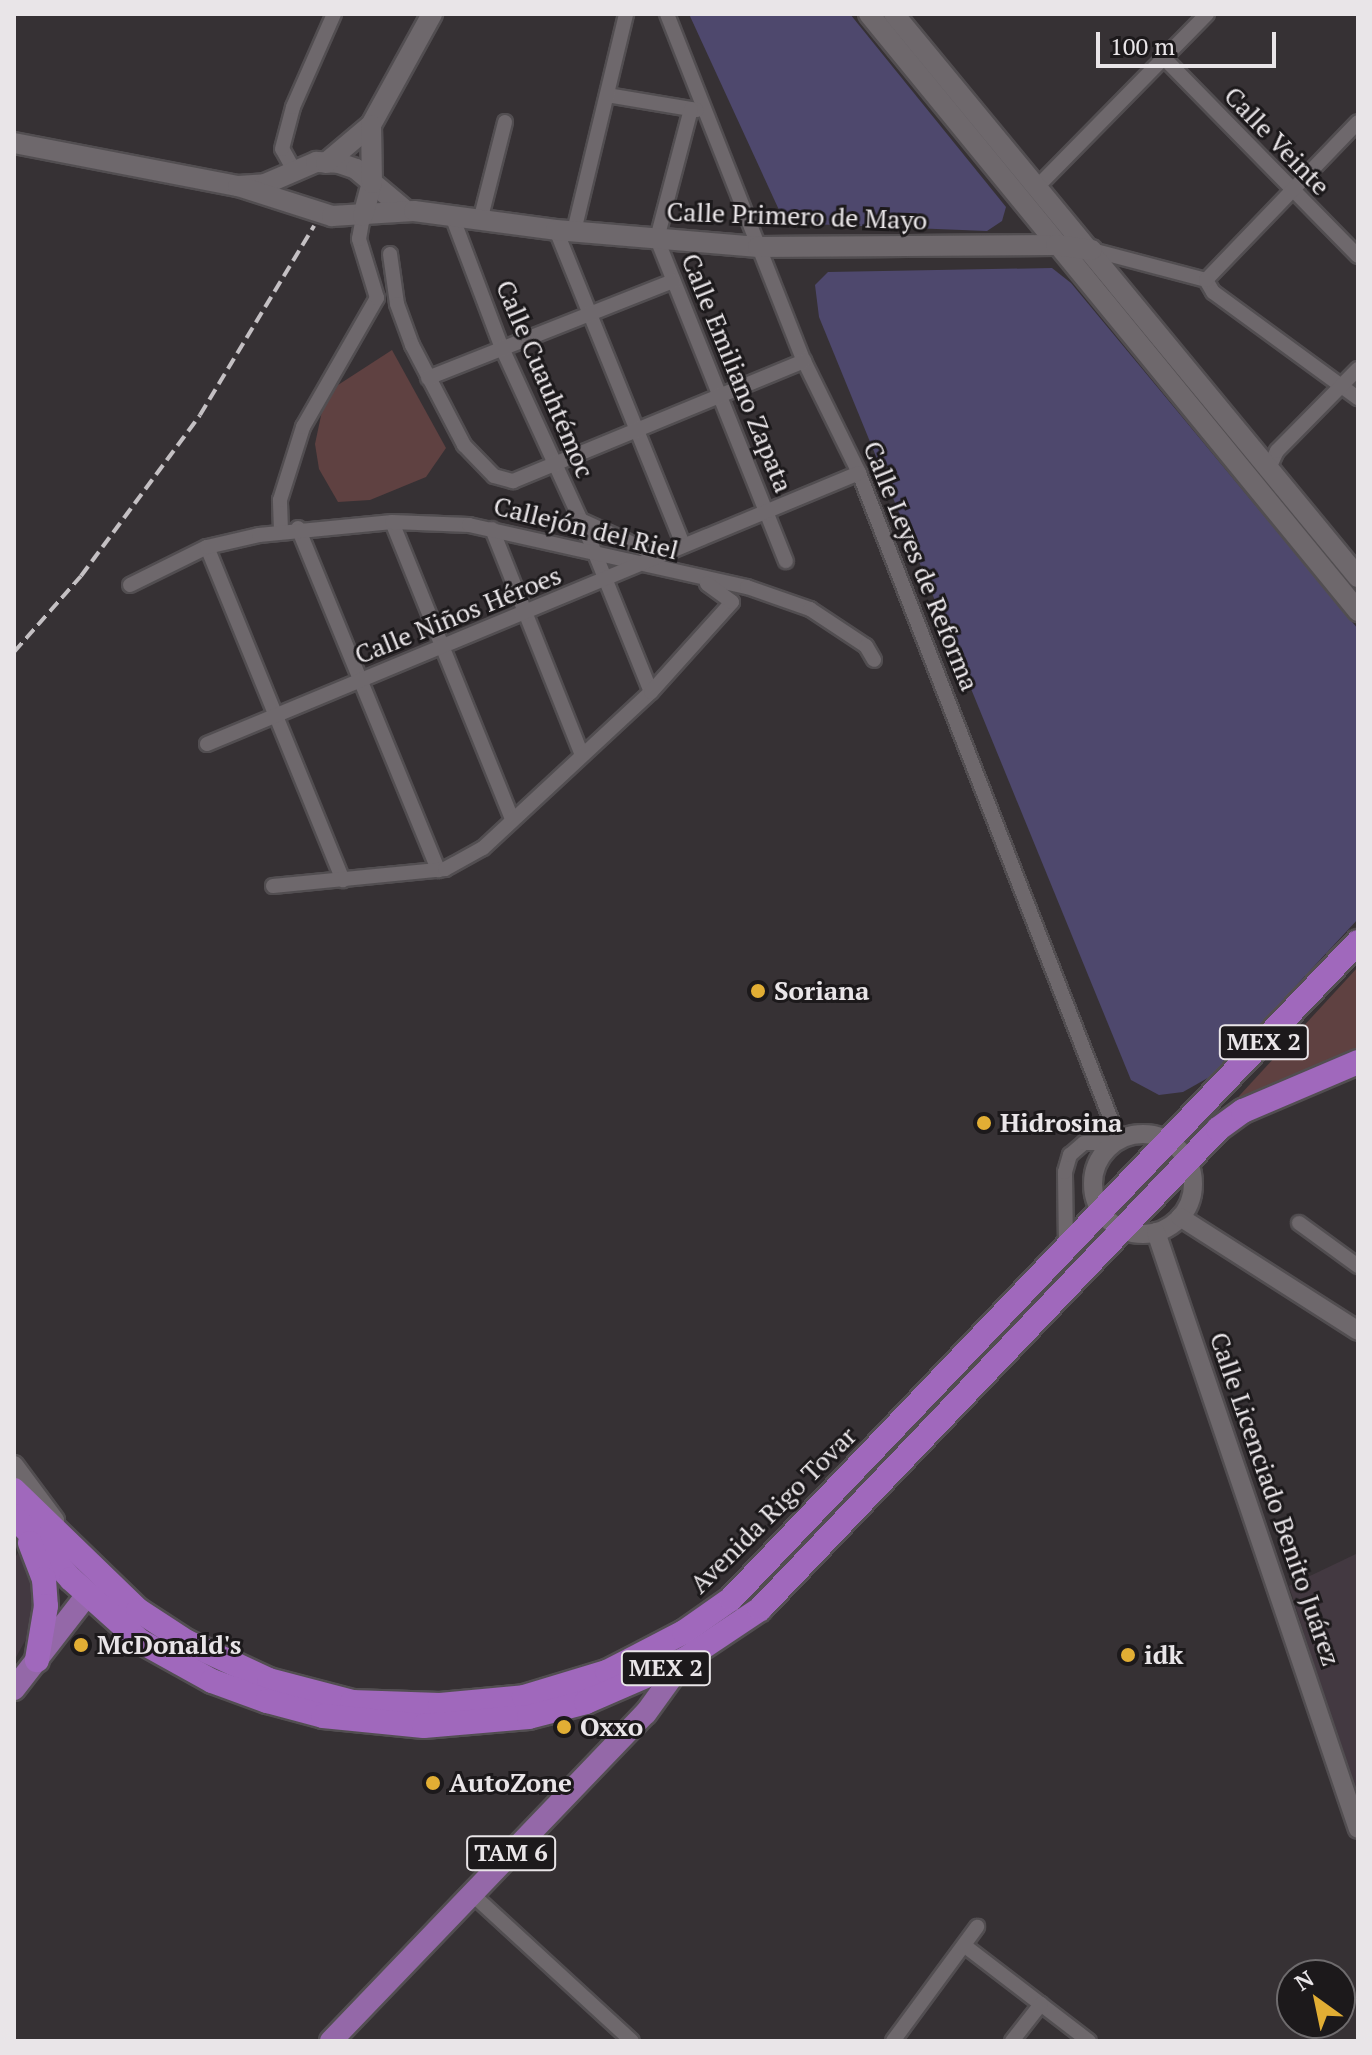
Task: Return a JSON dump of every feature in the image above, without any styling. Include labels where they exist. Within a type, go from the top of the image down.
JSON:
[{"type":"highway","name":"Avenida Rigo Tovar","points":[[14,1490],[138,1610],[243,1671],[323,1696],[410,1705],[524,1697],[634,1660],[708,1616],[879,1444],[1100,1211],[1171,1142],[1358,942]]},
{"type":"highway","name":"MEX 2","points":[[18,1521],[87,1595],[140,1641],[212,1681],[296,1710],[354,1721],[440,1725],[529,1717],[613,1692],[685,1659],[781,1590],[1121,1229],[1187,1161],[1243,1111],[1358,1062]]},
{"type":"highway","points":[[979,1382],[989,1349],[1062,1273],[1062,1251]]},
{"type":"highway","points":[[879,1444],[899,1463]]},
{"type":"highway","points":[[18,1521],[44,1579],[46,1631],[37,1660]]},
{"type":"highway","points":[[87,1595],[114,1598],[138,1610]]},
{"type":"main road","points":[[326,163],[371,125],[432,14]]},
{"type":"main road","points":[[869,14],[893,19],[1092,250],[1358,577]]},
{"type":"main road","points":[[893,19],[1031,216],[1358,611]]},
{"type":"main road","points":[[363,216],[372,183],[371,125]]},
{"type":"main road","name":"Calle Primero de Mayo","points":[[14,143],[238,186],[332,216],[406,211],[565,231],[758,247],[1056,245],[1092,250]]},
{"type":"main road","name":"Calle Primero de Mayo","points":[[238,186],[265,184],[326,163]]},
{"type":"main road","points":[[326,163],[356,169],[406,211]]},
{"type":"main road","points":[[295,172],[301,206]]},
{"type":"main road","points":[[1022,246],[1031,230],[1031,216]]},
{"type":"main road","points":[[14,1689],[87,1595]]},
{"type":"main road","name":"TAM 6","points":[[331,2041],[646,1713],[685,1659]]},
{"type":"street","points":[[295,172],[282,149],[293,107],[334,14]]},
{"type":"street","points":[[626,14],[607,95],[565,231],[589,313],[683,544]]},
{"type":"street","name":"Calle Leyes de Reforma","points":[[667,14],[804,361],[859,473],[1116,1142]]},
{"type":"street","points":[[1038,186],[1207,14]]},
{"type":"street","name":"Calle Veinte","points":[[1164,58],[1358,256]]},
{"type":"street","points":[[607,95],[707,113]]},
{"type":"street","name":"Calle Emiliano Zapata","points":[[691,109],[657,239],[786,561]]},
{"type":"street","points":[[480,221],[505,122]]},
{"type":"street","points":[[1206,280],[1358,122]]},
{"type":"street","points":[[281,531],[280,500],[303,427],[377,298],[373,270],[359,239],[363,216]]},
{"type":"street","name":"Calle Cuauhtémoc","points":[[452,216],[502,348],[581,520],[651,692]]},
{"type":"street","points":[[1092,250],[1206,280],[1213,292],[1358,398]]},
{"type":"street","points":[[390,254],[397,304],[464,445],[494,476],[513,481],[804,361]]},
{"type":"street","points":[[432,376],[673,281]]},
{"type":"street","points":[[377,298],[397,304]]},
{"type":"street","points":[[1269,468],[1277,451],[1358,369]]},
{"type":"street","name":"Calle Niños Héroes","points":[[207,744],[606,581],[657,555],[859,473]]},
{"type":"street","points":[[581,520],[657,555]]},
{"type":"street","points":[[392,522],[512,819]]},
{"type":"street","name":"Callejón del Riel","points":[[130,585],[207,547],[298,528],[392,522],[492,529],[593,549],[638,565],[703,581],[747,587],[810,609],[866,646],[874,660]]},
{"type":"street","points":[[298,528],[438,870]]},
{"type":"street","points":[[492,529],[582,755]]},
{"type":"street","points":[[207,547],[343,880]]},
{"type":"street","points":[[273,886],[438,870],[483,848],[651,692],[732,602],[703,581]]},
{"type":"street","points":[[1062,1251],[1065,1172],[1070,1155],[1084,1143],[1116,1142],[1139,1134],[1171,1142],[1187,1161],[1192,1190],[1180,1217],[1156,1232],[1121,1229],[1100,1211],[1094,1172],[1116,1142]]},
{"type":"street","points":[[1180,1217],[1355,1325]]},
{"type":"street","points":[[1299,1223],[1358,1266]]},
{"type":"street","name":"Calle Licenciado Benito Juárez","points":[[1156,1232],[1358,1829]]},
{"type":"street","name":"Avenida Rigo Tovar","points":[[14,1465],[77,1552]]},
{"type":"street","points":[[472,1894],[632,2041]]},
{"type":"street","points":[[893,2041],[977,1927]]},
{"type":"street","points":[[965,1946],[1089,2041]]},
{"type":"street","points":[[1012,2041],[1041,2004]]},
{"type":"shaded area","points":[[689,14],[850,14],[1006,207],[1002,221],[987,231],[785,223]]},
{"type":"shaded area","points":[[1052,268],[1071,283],[1358,629],[1358,919],[1213,1075],[1183,1092],[1159,1095],[1131,1080],[819,317],[815,285],[828,272]]},
{"type":"shaded area","points":[[392,350],[446,448],[426,477],[370,500],[338,502],[319,469],[315,444],[322,411],[338,385]]},
{"type":"shaded area","points":[[1358,967],[1358,1050],[1229,1107]]},
{"type":"shaded area","points":[[18,1553],[34,1581],[36,1621],[14,1661],[14,1559]]},
{"type":"shaded area","points":[[1358,1553],[1358,1804],[1289,1586]]},
{"type":"railway","points":[[14,652],[81,576],[200,415],[314,226]]},
{"type":"place","name":"Soriana","points":[[758,991]]},
{"type":"place","name":"Hidrosina","points":[[984,1123]]},
{"type":"place","name":"McDonald's","points":[[81,1645]]},
{"type":"place","name":"idk","points":[[1128,1655]]},
{"type":"place","name":"Oxxo","points":[[564,1727]]},
{"type":"place","name":"AutoZone","points":[[433,1783]]}]
